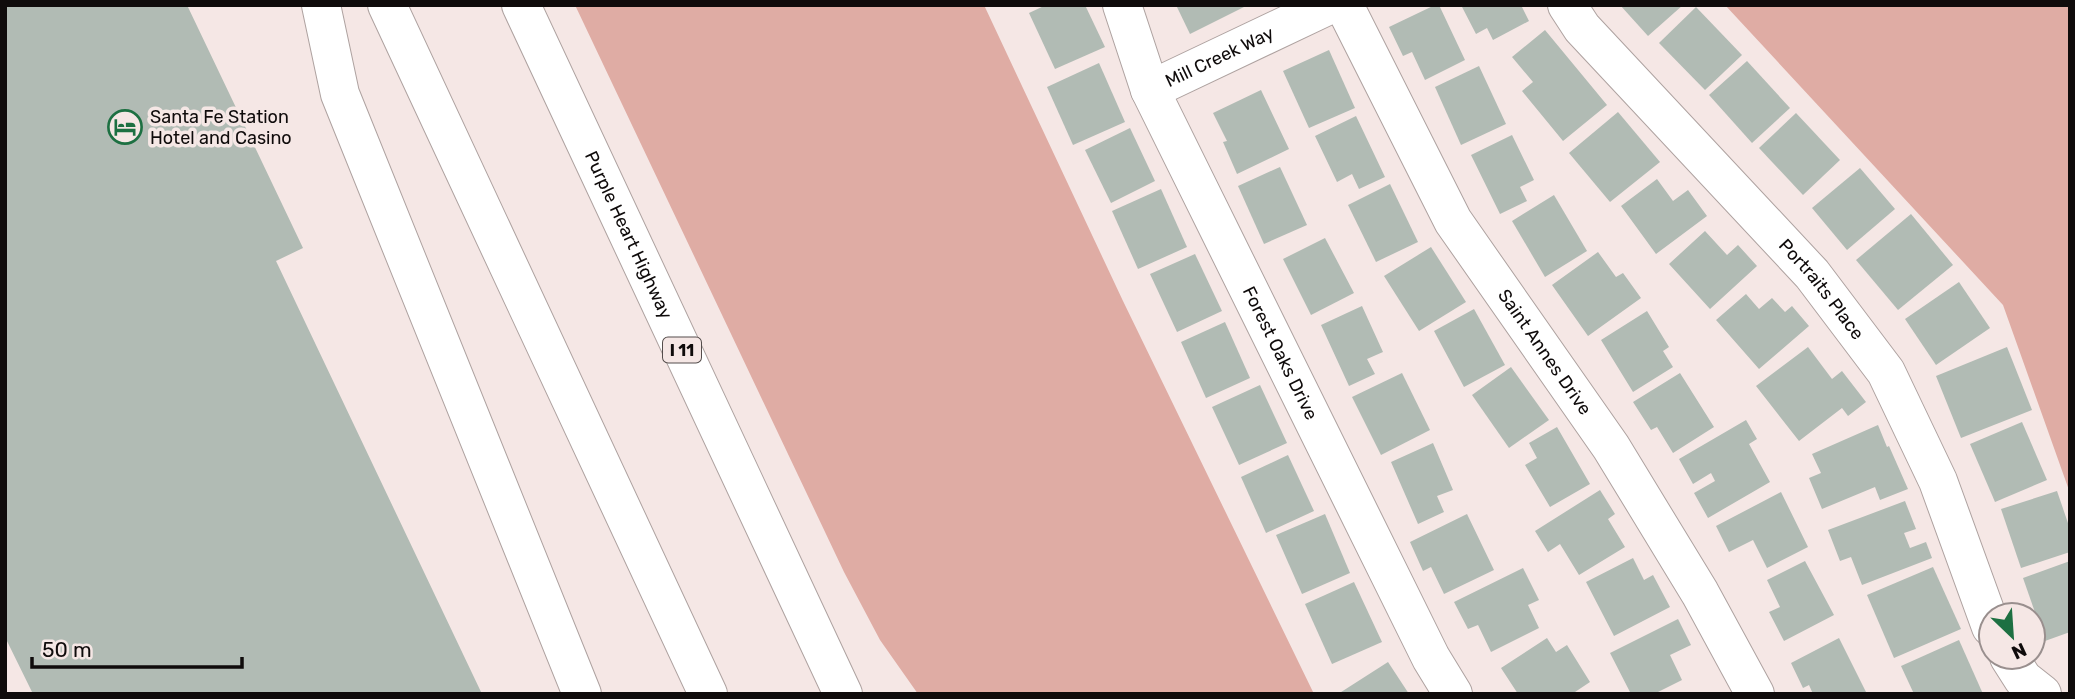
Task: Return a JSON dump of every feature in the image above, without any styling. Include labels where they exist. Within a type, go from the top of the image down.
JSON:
[{"type":"main road","points":[[321,5],[340,94],[582,694]]},
{"type":"main road","points":[[387,5],[708,694]]},
{"type":"main road","name":"Purple Heart Highway","points":[[521,5],[843,694]]},
{"type":"main road","name":"Forest Oaks Drive","points":[[1122,5],[1150,90],[1431,658],[1453,694]]},
{"type":"main road","name":"Mill Creek Way","points":[[1150,90],[1329,5]]},
{"type":"main road","name":"Saint Annes Drive","points":[[1344,5],[1453,221],[1611,447],[1700,593],[1755,694]]},
{"type":"main road","name":"Portraits Place","points":[[1567,5],[1582,28],[1812,274],[1886,372],[1938,481],[1982,601]]},
{"type":"main road","points":[[2018,671],[2023,679],[2042,694]]},
{"type":"shaded area","points":[[575,5],[984,5],[1123,301],[1314,694],[918,694],[880,640],[844,572]]},
{"type":"shaded area","points":[[1725,5],[2070,5],[2070,493],[2003,305]]},
{"type":"building","points":[[5,5],[187,5],[303,248],[276,261],[482,694],[33,694],[5,637]]},
{"type":"building","points":[[1046,5],[1085,5],[1105,47],[1055,69],[1029,13]]},
{"type":"building","points":[[1176,5],[1248,5],[1190,34]]},
{"type":"building","points":[[1439,5],[1465,60],[1425,80],[1412,52],[1403,56],[1389,27]]},
{"type":"building","points":[[1461,5],[1521,5],[1529,21],[1493,40],[1487,28],[1476,34]]},
{"type":"building","points":[[1620,5],[1683,5],[1648,36]]},
{"type":"building","points":[[1696,7],[1742,55],[1705,90],[1659,43]]},
{"type":"building","points":[[1545,30],[1607,105],[1563,141],[1522,91],[1533,82],[1512,57]]},
{"type":"building","points":[[1329,50],[1355,108],[1309,128],[1283,71]]},
{"type":"building","points":[[1747,61],[1790,108],[1752,143],[1709,95]]},
{"type":"building","points":[[1099,63],[1125,122],[1073,145],[1047,87]]},
{"type":"building","points":[[1479,66],[1506,124],[1461,145],[1435,87]]},
{"type":"building","points":[[1261,90],[1289,149],[1237,174],[1223,142],[1227,141],[1213,113]]},
{"type":"building","points":[[1618,112],[1660,162],[1610,202],[1569,153]]},
{"type":"building","points":[[1796,113],[1840,160],[1803,195],[1759,148]]},
{"type":"building","points":[[1356,116],[1385,177],[1359,189],[1352,174],[1337,182],[1315,136]]},
{"type":"building","points":[[1130,128],[1155,181],[1111,203],[1085,150]]},
{"type":"building","points":[[1512,135],[1534,180],[1520,187],[1527,201],[1500,214],[1471,155]]},
{"type":"building","points":[[1280,167],[1307,225],[1264,244],[1238,186]]},
{"type":"building","points":[[1860,168],[1895,209],[1847,250],[1812,208]]},
{"type":"building","points":[[1657,179],[1673,201],[1688,190],[1707,216],[1656,254],[1621,206]]},
{"type":"building","points":[[1390,184],[1418,242],[1376,262],[1348,205]]},
{"type":"building","points":[[1161,189],[1187,247],[1138,269],[1112,211]]},
{"type":"building","points":[[1554,195],[1587,251],[1545,277],[1512,221]]},
{"type":"building","points":[[1911,214],[1953,265],[1898,310],[1856,260]]},
{"type":"building","points":[[1705,231],[1727,255],[1738,245],[1757,266],[1710,309],[1669,264]]},
{"type":"building","points":[[1325,238],[1354,293],[1311,315],[1283,259]]},
{"type":"building","points":[[1431,247],[1466,302],[1419,331],[1384,276]]},
{"type":"building","points":[[1598,252],[1616,277],[1623,273],[1641,298],[1588,336],[1552,285]]},
{"type":"building","points":[[1195,254],[1222,311],[1177,332],[1150,274]]},
{"type":"building","points":[[1959,282],[1990,328],[1936,365],[1905,319]]},
{"type":"building","points":[[1746,294],[1759,309],[1772,298],[1785,312],[1792,306],[1809,326],[1759,369],[1716,320]]},
{"type":"building","points":[[1362,306],[1383,352],[1367,359],[1375,374],[1349,386],[1321,325]]},
{"type":"building","points":[[1474,309],[1505,365],[1464,387],[1434,331]]},
{"type":"building","points":[[1647,311],[1669,347],[1663,351],[1673,367],[1633,392],[1601,340]]},
{"type":"building","points":[[1225,322],[1250,378],[1206,398],[1181,342]]},
{"type":"building","points":[[1808,347],[1832,379],[1842,371],[1866,402],[1848,416],[1842,408],[1799,441],[1756,386]]},
{"type":"building","points":[[2007,347],[2032,410],[1961,438],[1936,376]]},
{"type":"building","points":[[1511,367],[1549,420],[1509,448],[1472,395]]},
{"type":"building","points":[[1402,373],[1430,430],[1381,455],[1352,397]]},
{"type":"building","points":[[1680,373],[1714,427],[1673,453],[1657,427],[1651,430],[1633,402]]},
{"type":"building","points":[[1260,385],[1287,443],[1239,465],[1212,407]]},
{"type":"building","points":[[1746,420],[1757,439],[1749,444],[1770,482],[1708,518],[1694,493],[1715,481],[1711,473],[1693,484],[1679,459]]},
{"type":"building","points":[[2022,422],[2047,480],[1995,502],[1970,444]]},
{"type":"building","points":[[1878,425],[1908,489],[1880,500],[1875,487],[1822,509],[1809,478],[1821,473],[1812,454]]},
{"type":"building","points":[[1557,427],[1590,484],[1550,507],[1525,465],[1537,458],[1529,443]]},
{"type":"building","points":[[1433,443],[1453,490],[1437,496],[1444,512],[1418,524],[1391,462]]},
{"type":"building","points":[[1288,455],[1314,511],[1266,533],[1241,477]]},
{"type":"building","points":[[1600,490],[1615,514],[1608,519],[1625,547],[1579,575],[1560,544],[1548,552],[1535,531]]},
{"type":"building","points":[[2057,491],[2070,529],[2070,552],[2021,568],[2001,509]]},
{"type":"building","points":[[1781,492],[1808,547],[1767,568],[1753,540],[1729,552],[1716,526]]},
{"type":"building","points":[[1905,501],[1916,529],[1904,533],[1910,548],[1926,542],[1932,558],[1862,585],[1851,557],[1840,561],[1828,530]]},
{"type":"building","points":[[1325,514],[1350,573],[1302,594],[1276,535]]},
{"type":"building","points":[[1467,514],[1494,570],[1444,594],[1431,567],[1423,571],[1410,542]]},
{"type":"building","points":[[1633,558],[1644,580],[1653,575],[1670,607],[1614,636],[1586,582]]},
{"type":"building","points":[[1805,561],[1834,615],[1784,641],[1769,612],[1780,607],[1767,580]]},
{"type":"building","points":[[2070,561],[2070,632],[2047,640],[2047,601],[2031,601],[2023,578]]},
{"type":"building","points":[[1933,567],[1961,629],[1894,658],[1867,595]]},
{"type":"building","points":[[1523,568],[1539,600],[1528,605],[1539,628],[1491,652],[1478,625],[1468,629],[1454,602]]},
{"type":"building","points":[[1354,582],[1382,642],[1332,664],[1305,604]]},
{"type":"building","points":[[1678,619],[1691,645],[1670,655],[1682,680],[1654,694],[1631,694],[1610,653]]},
{"type":"building","points":[[1547,638],[1556,652],[1567,645],[1590,682],[1572,694],[1518,694],[1501,668]]},
{"type":"building","points":[[1839,638],[1867,694],[1813,694],[1809,685],[1803,688],[1791,663]]},
{"type":"building","points":[[1959,640],[1983,694],[1914,694],[1901,666]]},
{"type":"building","points":[[1388,662],[1409,694],[1338,694]]},
{"type":"place","name":"Santa Fe Station Hotel and Casino","points":[[125,127]]}]
